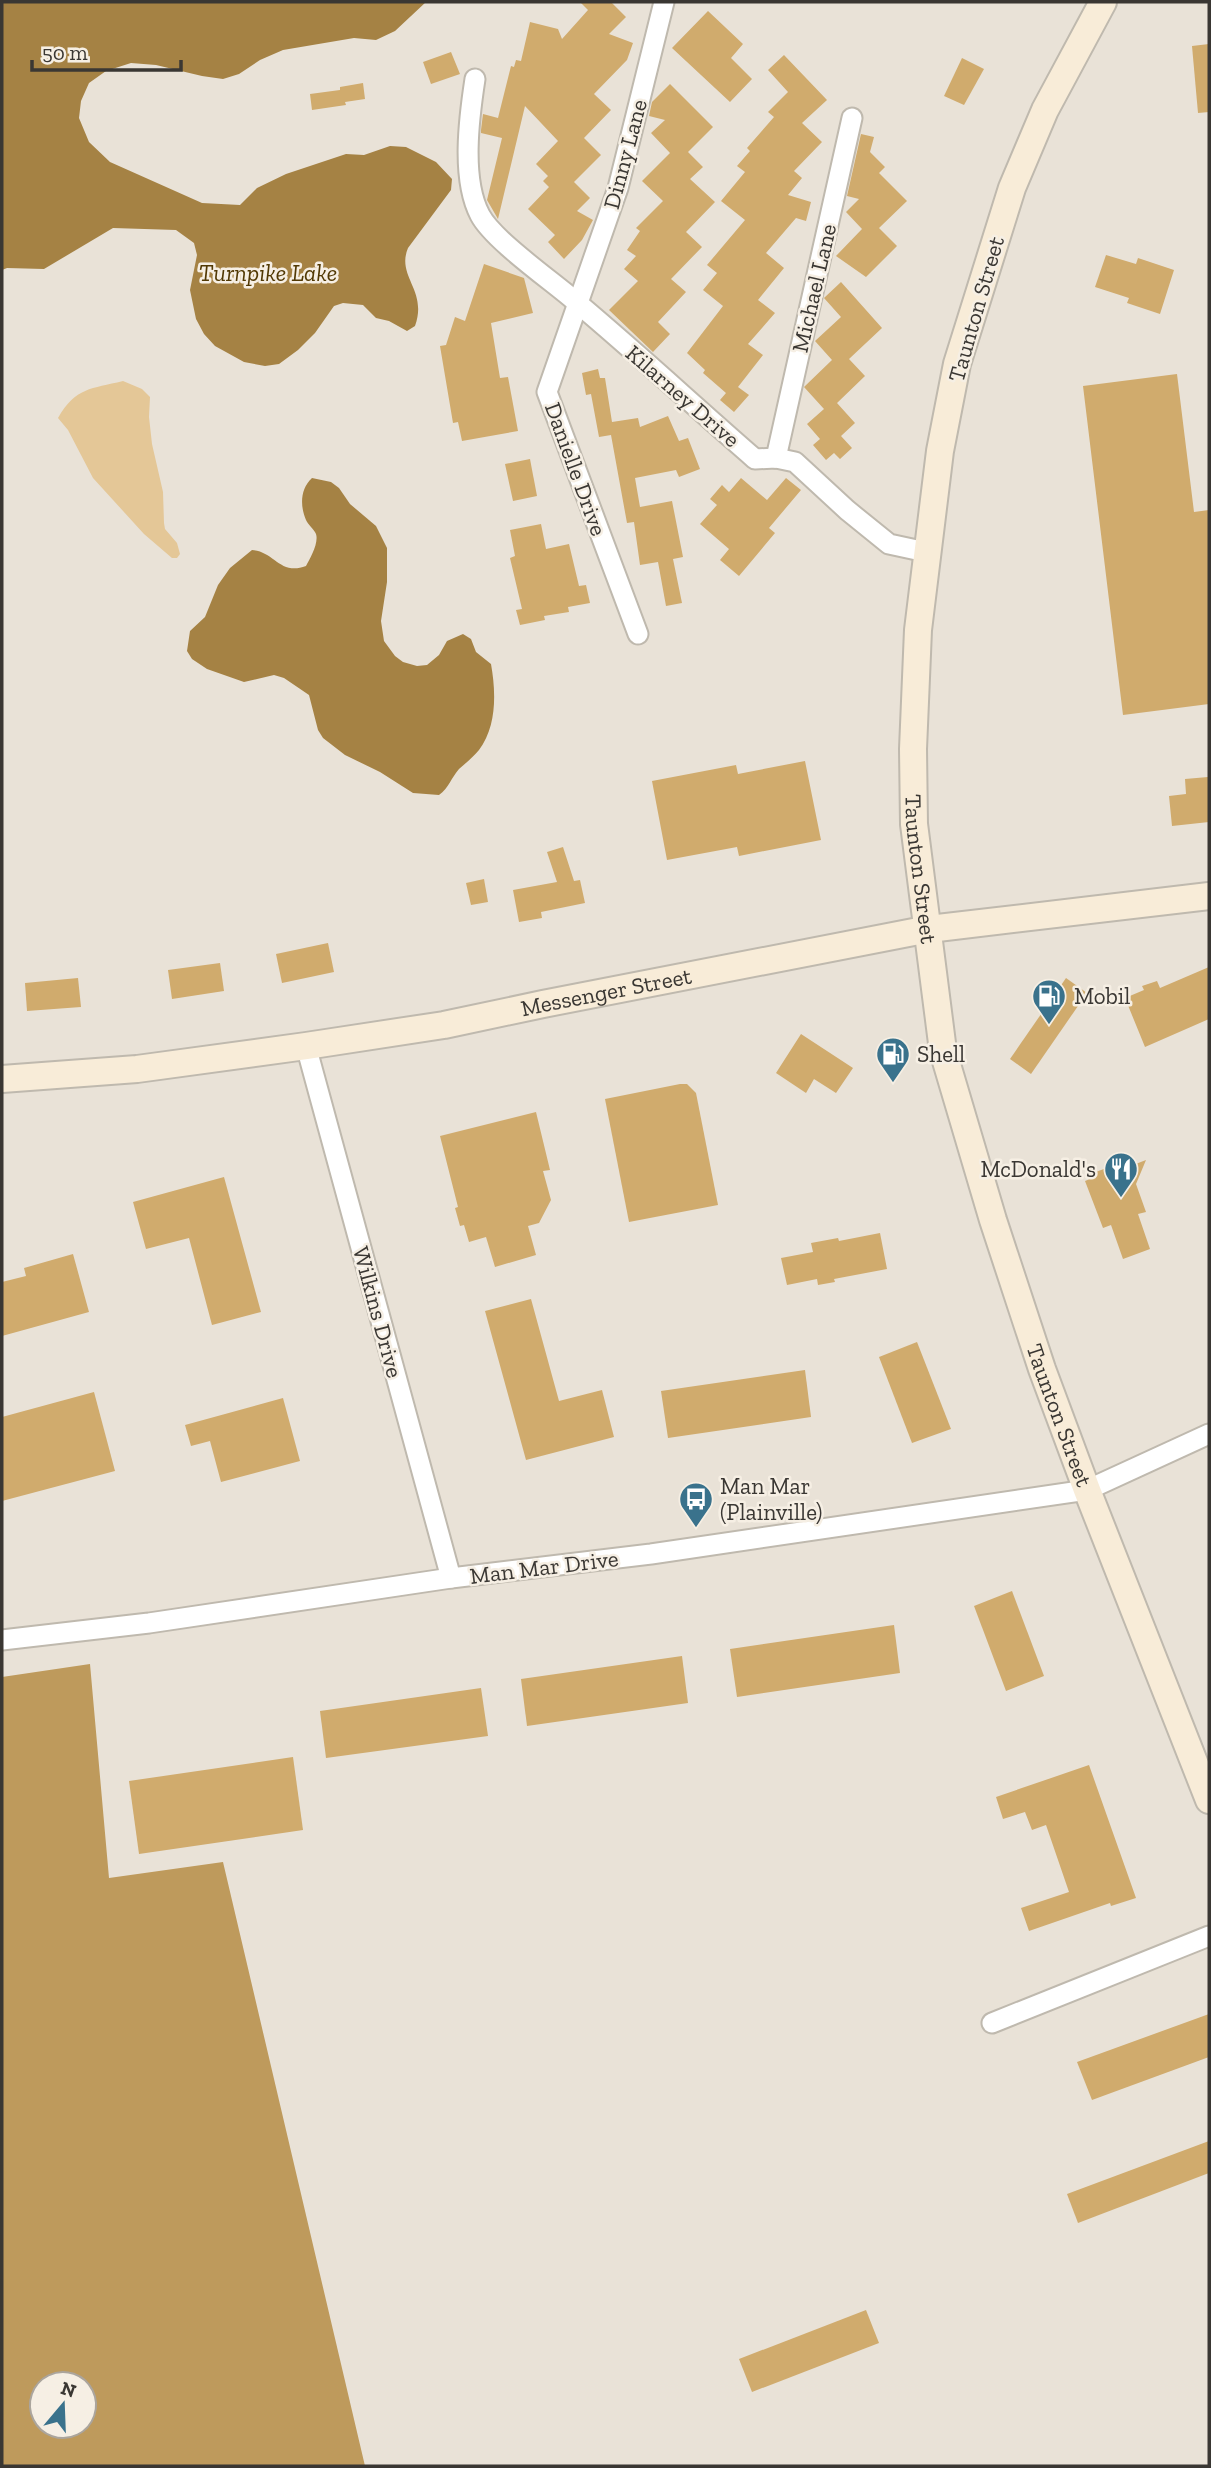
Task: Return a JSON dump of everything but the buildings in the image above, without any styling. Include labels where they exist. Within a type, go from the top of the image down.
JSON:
[{"type":"main road","name":"Taunton Street","points":[[1104,2],[1045,110],[1008,201],[957,364],[940,451],[918,630],[913,749],[914,824],[943,1051],[993,1220],[1042,1368],[1087,1490],[1209,1798]]},
{"type":"main road","name":"Messenger Street","points":[[2,1079],[137,1069],[444,1025],[929,929],[1209,895]]},
{"type":"street","name":"Dinny Lane","points":[[578,303],[618,188],[664,2]]},
{"type":"street","name":"Kilarney Drive","points":[[475,79],[468,132],[472,190],[481,216],[506,244],[578,303],[755,459],[776,458],[795,462],[846,510],[889,544],[926,552]]},
{"type":"street","name":"Michael Lane","points":[[776,458],[852,118]]},
{"type":"street","name":"Danielle Drive","points":[[578,303],[547,392],[638,634]]},
{"type":"street","name":"Wilkins Drive","points":[[306,1046],[451,1577]]},
{"type":"street","name":"Man Mar Drive","points":[[2,1640],[149,1623],[451,1577],[659,1553],[1087,1490],[1209,1434]]},
{"type":"street","points":[[992,2023],[1209,1936]]},
{"type":"shaded area","points":[[123,381],[142,389],[150,397],[152,444],[163,492],[165,529],[177,543],[180,554],[177,558],[172,558],[144,534],[93,478],[68,430],[58,418],[71,400],[85,391]]},
{"type":"shaded area","points":[[90,1664],[109,1878],[223,1862],[365,2466],[2,2466],[2,1677]]},
{"type":"water","name":"Turnpike Lake","points":[[2,2],[426,2],[395,31],[376,40],[354,38],[283,50],[260,60],[239,74],[223,79],[156,65],[131,63],[106,71],[89,83],[81,101],[79,118],[89,142],[110,162],[202,203],[240,205],[257,188],[286,174],[346,154],[364,155],[390,146],[406,147],[436,162],[452,179],[451,190],[408,248],[405,258],[408,276],[418,303],[415,326],[407,331],[389,321],[376,318],[363,305],[343,303],[334,306],[315,333],[279,364],[265,366],[244,362],[215,346],[196,319],[190,290],[197,255],[194,243],[176,230],[113,228],[44,269],[2,270]]},
{"type":"water","points":[[312,478],[331,482],[339,488],[350,504],[376,526],[387,548],[387,582],[381,621],[384,641],[395,656],[403,662],[417,666],[427,665],[439,655],[447,641],[463,634],[471,639],[476,652],[491,664],[494,708],[485,741],[439,795],[413,793],[380,772],[345,755],[323,738],[318,730],[309,695],[284,678],[274,675],[244,682],[207,669],[192,659],[187,651],[190,631],[205,617],[218,585],[230,568],[252,550],[266,554],[283,566],[306,566],[317,538],[306,520],[302,503],[305,487]]},
{"type":"place","name":"Mobil","points":[[1049,1026]]},
{"type":"place","name":"Shell","points":[[893,1084]]},
{"type":"place","name":"McDonald's","points":[[1121,1199]]},
{"type":"place","name":"Man Mar (Plainville)","points":[[696,1529]]}]
